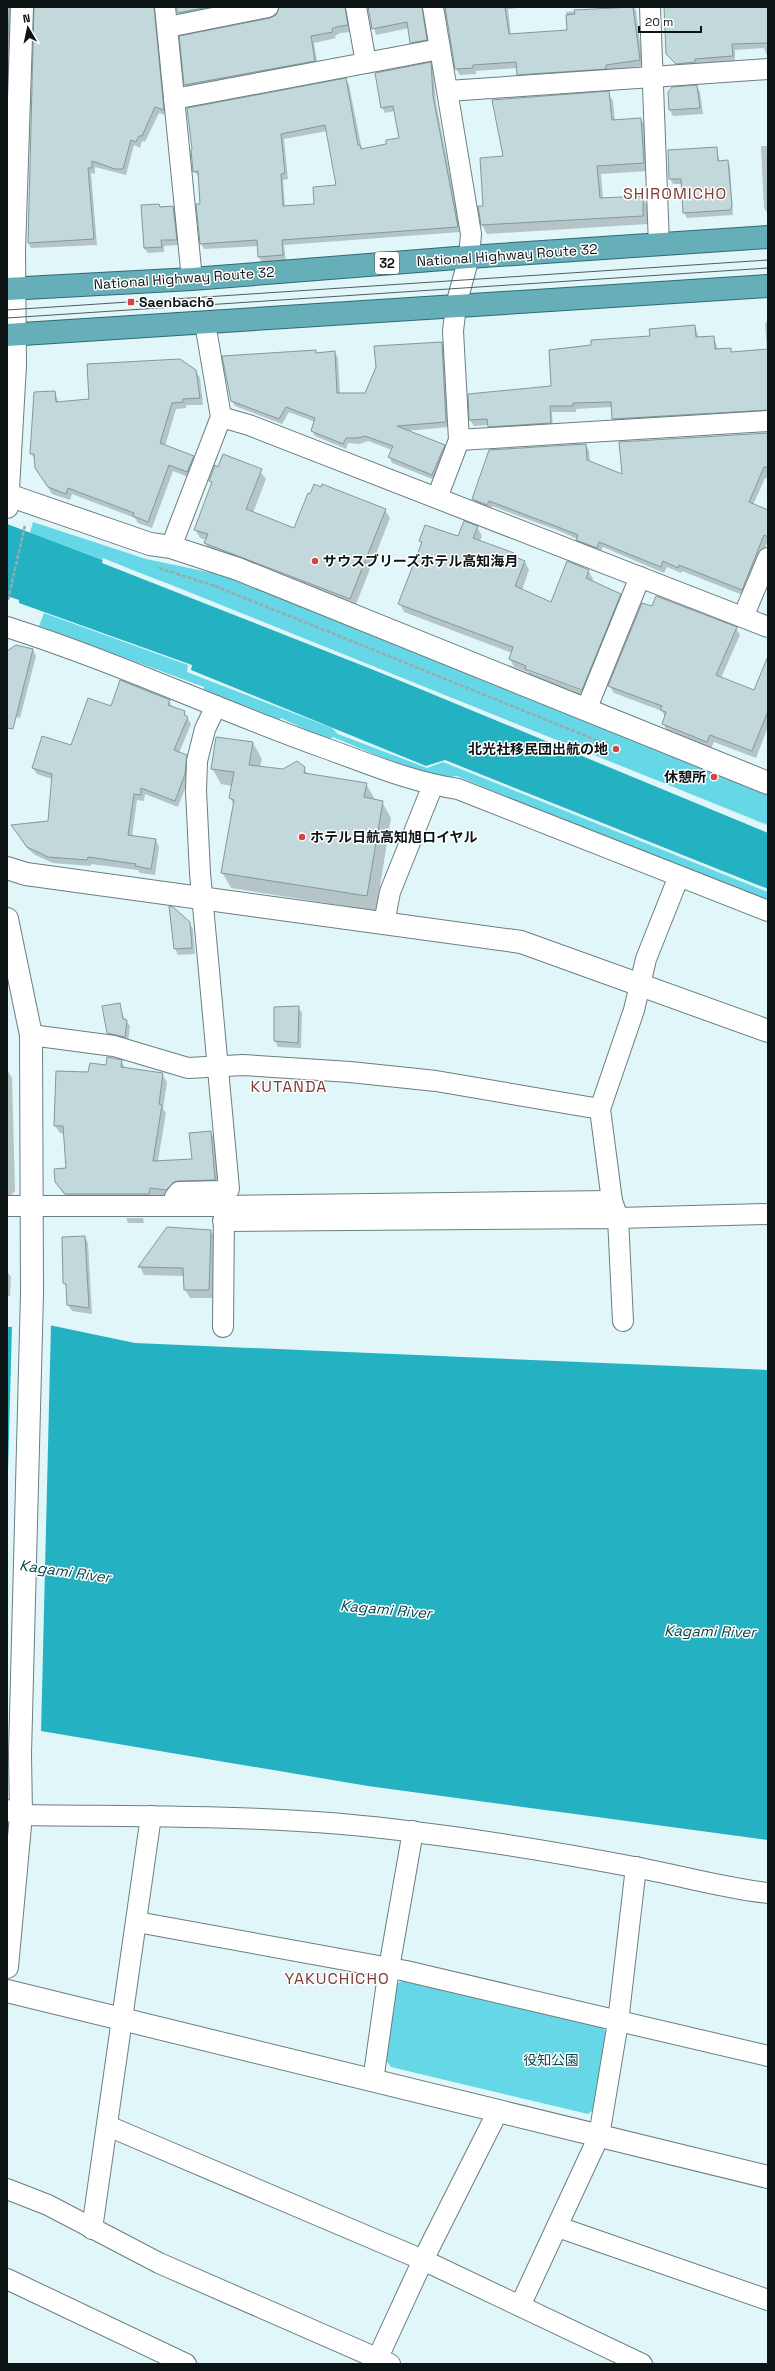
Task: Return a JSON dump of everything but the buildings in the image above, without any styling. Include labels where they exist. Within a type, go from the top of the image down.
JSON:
[{"type":"highway","name":"National Highway Route 32","points":[[11,288],[192,279],[469,257],[768,237]]},
{"type":"highway","points":[[11,335],[768,286]]},
{"type":"street","points":[[22,7],[13,136],[8,498],[150,544],[171,547],[238,569],[768,783]]},
{"type":"street","points":[[165,7],[192,279]]},
{"type":"street","points":[[168,27],[268,7]]},
{"type":"street","points":[[356,7],[366,63]]},
{"type":"street","points":[[433,7],[470,227],[469,257],[456,305],[453,332],[460,440],[437,498]]},
{"type":"street","points":[[650,7],[659,244]]},
{"type":"street","points":[[174,99],[440,50]]},
{"type":"street","points":[[448,91],[768,69]]},
{"type":"street","points":[[171,547],[221,417],[206,323]]},
{"type":"street","points":[[221,417],[249,425],[768,627]]},
{"type":"street","points":[[460,440],[768,421]]},
{"type":"street","points":[[743,617],[768,558]]},
{"type":"street","points":[[586,710],[640,577]]},
{"type":"street","points":[[7,627],[216,706],[274,730],[433,785],[458,789],[768,911]]},
{"type":"street","points":[[174,1206],[175,1197],[179,1192],[222,1191],[228,1189],[203,898],[196,773],[205,729],[216,706]]},
{"type":"street","points":[[384,923],[390,892],[433,785]]},
{"type":"street","points":[[7,868],[26,874],[521,942],[768,1031]]},
{"type":"street","points":[[623,1321],[615,1210],[600,1109],[634,1010],[646,960],[679,876]]},
{"type":"street","points":[[7,919],[31,1035],[32,1205],[32,1293],[20,1754],[14,1812],[7,1967]]},
{"type":"street","points":[[31,1035],[114,1046],[188,1068],[250,1066],[350,1072],[428,1080],[600,1109]]},
{"type":"street","points":[[7,1206],[174,1206],[224,1214],[615,1210],[768,1214]]},
{"type":"street","points":[[224,1214],[224,1327]]},
{"type":"street","points":[[14,1812],[312,1821],[413,1831],[636,1867],[732,1889],[768,1892]]},
{"type":"street","points":[[92,2229],[108,2126],[151,1816]]},
{"type":"street","points":[[373,2081],[389,1968],[413,1831]]},
{"type":"street","points":[[520,2306],[599,2136],[618,2022],[636,1867]]},
{"type":"street","points":[[137,1922],[389,1968],[768,2056]]},
{"type":"street","points":[[7,1991],[768,2177]]},
{"type":"street","points":[[7,2188],[48,2205],[159,2263],[381,2362],[423,2260],[498,2112]]},
{"type":"street","points":[[108,2126],[423,2260],[520,2306],[619,2359],[642,2364]]},
{"type":"street","points":[[558,2227],[768,2300]]},
{"type":"street","points":[[7,2279],[186,2364]]},
{"type":"path","points":[[8,600],[25,525]]},
{"type":"green space","points":[[33,522],[146,559],[227,576],[768,794],[768,825],[169,584],[30,533]]},
{"type":"green space","points":[[44,613],[188,665],[187,672],[332,728],[338,734],[427,768],[443,762],[768,892],[768,903],[664,863],[457,776],[433,779],[333,737],[328,740],[281,718],[276,723],[204,692],[204,687],[39,626]]},
{"type":"green space","name":"役知公園","points":[[404,1980],[602,2027],[608,2034],[596,2108],[588,2114],[391,2067],[385,2059],[396,1984]]},
{"type":"water","points":[[7,524],[148,577],[384,674],[768,826],[768,889],[445,760],[426,766],[191,670],[192,665],[19,603],[19,600],[7,596]]},
{"type":"water","name":"Kagami River","points":[[49,1325],[135,1343],[768,1370],[768,1840],[368,1786],[41,1731],[7,1722],[7,1327]]},
{"type":"pier","points":[[103,558],[768,826],[768,833],[384,674],[102,563]]},
{"type":"pier","points":[[51,1323],[41,1733],[7,1724],[7,1508],[12,1325]]},
{"type":"tram line","points":[[7,310],[768,260]]},
{"type":"tram line","points":[[7,318],[768,268]]},
{"type":"place","name":"Saenbachō","points":[[131,302]]},
{"type":"place","name":"サウスブリーズホテル高知海月","points":[[315,561]]},
{"type":"place","name":"北光社移民団出航の地","points":[[616,749]]},
{"type":"place","name":"休憩所","points":[[714,777]]},
{"type":"place","name":"ホテル日航高知旭ロイヤル","points":[[302,837]]},
{"type":"district","name":"SHIROMICHO","points":[[675,193]]},
{"type":"district","name":"KUTANDA","points":[[289,1086]]},
{"type":"district","name":"YAKUCHICHO","points":[[337,1978]]}]
